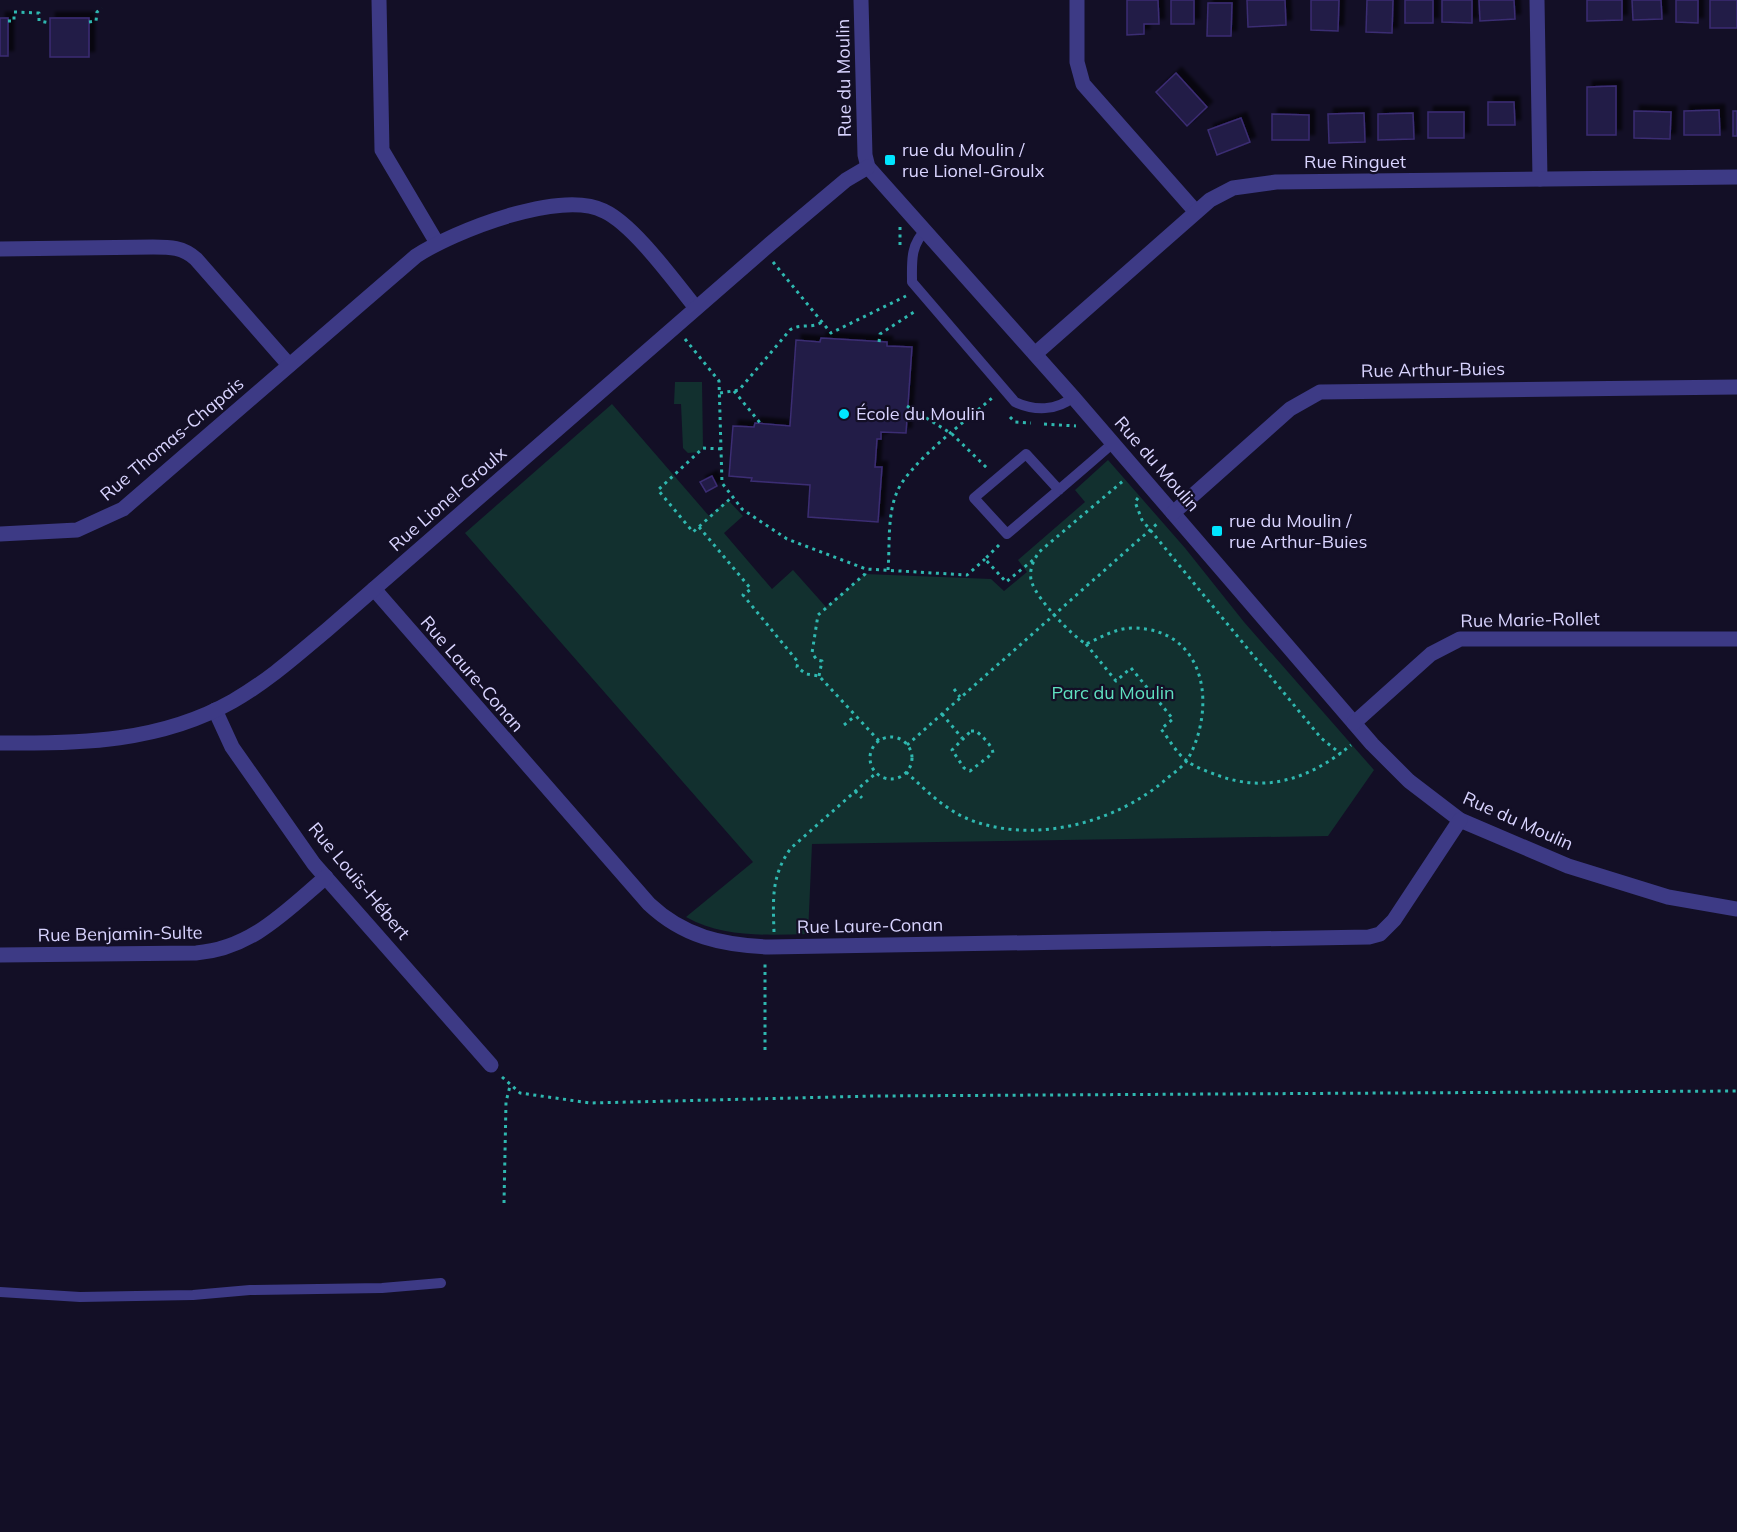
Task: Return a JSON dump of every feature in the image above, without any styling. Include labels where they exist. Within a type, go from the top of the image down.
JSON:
[{"type":"street","points":[[380,0],[382,150],[437,243]]},
{"type":"street","name":"Rue du Moulin","points":[[861,0],[865,155],[868,167],[1113,443],[1168,516],[1409,781],[1460,820],[1513,845],[1582,871],[1668,897],[1737,909]]},
{"type":"street","points":[[1077,0],[1077,62],[1083,84],[1196,212]]},
{"type":"street","points":[[1537,0],[1539,179]]},
{"type":"street","name":"Rue Lionel-Groulx","points":[[0,743],[78,743],[120,738],[167,728],[214,710],[280,670],[696,308],[846,180],[868,167]]},
{"type":"street","name":"Rue Ringuet","points":[[1035,354],[1196,212],[1223,192],[1260,182],[1737,177]]},
{"type":"street","name":"Rue Thomas-Chapais","points":[[0,534],[77,530],[123,509],[405,265],[437,243],[524,213],[565,205],[590,206],[606,212],[623,224],[696,308]]},
{"type":"street","points":[[0,249],[173,247],[185,251],[196,259],[290,365]]},
{"type":"street","name":"Rue Arthur-Buies","points":[[1168,516],[1290,409],[1320,392],[1737,387]]},
{"type":"street","name":"Rue Laure-Conan","points":[[374,589],[649,904],[682,930],[714,941],[769,946],[1369,937],[1384,931],[1394,920],[1460,820]]},
{"type":"street","name":"Rue Marie-Rollet","points":[[1354,723],[1431,654],[1460,639],[1737,639]]},
{"type":"street","name":"Rue Louis-Hébert","points":[[214,710],[237,754],[326,877],[491,1065]]},
{"type":"street","name":"Rue Benjamin-Sulte","points":[[0,956],[196,953],[218,950],[260,933],[326,877]]},
{"type":"lane","points":[[926,230],[916,239],[914,246],[912,282],[1015,402],[1035,408],[1049,408],[1063,406],[1073,397]]},
{"type":"lane","points":[[1059,490],[1026,454],[974,498],[1007,534],[1059,490],[1113,443]]},
{"type":"lane","points":[[0,1292],[80,1297],[193,1295],[250,1290],[382,1288],[441,1283]]},
{"type":"path","points":[[89,22],[96,21],[97,12],[102,8]]},
{"type":"path","points":[[8,21],[15,21],[14,12],[28,12],[39,13],[39,21],[50,23]]},
{"type":"path","points":[[771,260],[831,333]]},
{"type":"path","points":[[831,333],[906,296]]},
{"type":"path","points":[[879,342],[880,334],[918,310]]},
{"type":"path","points":[[720,393],[739,390],[790,330],[822,322]]},
{"type":"path","points":[[830,338],[831,333]]},
{"type":"path","points":[[684,338],[717,376],[720,393],[722,483],[732,498],[755,519],[786,539],[866,569],[967,576],[993,552]]},
{"type":"path","points":[[734,391],[761,424]]},
{"type":"path","points":[[888,570],[891,519],[897,491],[908,476],[994,397]]},
{"type":"path","points":[[908,406],[952,434],[980,460]]},
{"type":"path","points":[[721,449],[703,448],[658,490],[693,532],[732,498]]},
{"type":"path","points":[[985,559],[1006,582],[1033,560],[1047,544],[1127,478]]},
{"type":"path","points":[[1140,493],[1136,502],[1142,520],[1321,738],[1341,754]]},
{"type":"path","points":[[907,745],[1168,516]]},
{"type":"path","points":[[699,527],[751,589],[743,596],[798,662],[797,667],[801,671],[819,676],[879,741]]},
{"type":"path","points":[[1033,560],[1032,583],[1055,614],[1086,644],[1116,681],[1131,668],[1173,719],[1161,729],[1187,761],[1233,781],[1258,784],[1300,778],[1341,754],[1353,743]]},
{"type":"path","points":[[819,676],[822,661],[817,660],[812,653],[818,615],[865,574],[866,569]]},
{"type":"path","points":[[906,772],[944,805],[968,819],[993,826],[1037,828],[1089,822],[1126,808],[1146,796],[1187,761],[1205,707],[1204,688],[1192,659],[1171,639],[1134,628],[1109,632],[1086,644]]},
{"type":"path","points":[[954,689],[961,697]]},
{"type":"path","points":[[942,714],[963,739]]},
{"type":"path","points":[[844,725],[855,716]]},
{"type":"path","points":[[976,730],[993,753],[974,770],[964,768],[952,750],[963,739],[976,730]]},
{"type":"path","points":[[895,738],[907,745],[912,757],[906,772],[892,779],[876,773],[870,758],[879,741],[895,738]]},
{"type":"path","points":[[774,934],[773,887],[781,861],[791,848],[876,773]]},
{"type":"path","points":[[855,791],[862,798]]},
{"type":"path","points":[[765,957],[765,1050]]},
{"type":"path","points":[[491,1065],[520,1093],[590,1102],[887,1096],[1737,1091]]},
{"type":"path","points":[[504,1203],[506,1102],[511,1085]]},
{"type":"green space","points":[[675,382],[702,382],[703,448],[699,452],[688,453],[683,448],[681,404],[674,404]]},
{"type":"green space","name":"Parc du Moulin","points":[[612,404],[709,516],[728,500],[743,516],[724,533],[772,589],[793,570],[826,607],[865,574],[991,579],[1004,591],[1027,572],[1018,560],[1085,502],[1075,490],[1108,460],[1185,548],[1244,622],[1374,770],[1328,836],[812,844],[808,934],[746,934],[700,924],[686,917],[753,862],[465,533]]},
{"type":"building","points":[[1127,0],[1158,0],[1159,24],[1144,24],[1144,34],[1127,35]]},
{"type":"building","points":[[1171,0],[1194,0],[1194,24],[1171,24]]},
{"type":"building","points":[[1247,0],[1285,0],[1286,25],[1248,27]]},
{"type":"building","points":[[1311,0],[1339,0],[1338,31],[1311,30]]},
{"type":"building","points":[[1367,0],[1393,0],[1392,33],[1366,32]]},
{"type":"building","points":[[1405,0],[1433,0],[1433,23],[1405,23]]},
{"type":"building","points":[[1442,0],[1472,0],[1472,23],[1442,22]]},
{"type":"building","points":[[1479,0],[1514,0],[1515,19],[1480,21]]},
{"type":"building","points":[[1587,0],[1622,0],[1622,20],[1587,21]]},
{"type":"building","points":[[1632,0],[1661,0],[1662,19],[1633,20]]},
{"type":"building","points":[[1676,0],[1698,0],[1698,23],[1676,22]]},
{"type":"building","points":[[1710,0],[1737,0],[1737,28],[1710,28]]},
{"type":"building","points":[[1208,3],[1232,3],[1231,36],[1207,36]]},
{"type":"building","points":[[0,18],[8,18],[8,56],[0,56]]},
{"type":"building","points":[[50,18],[89,18],[89,57],[50,57]]},
{"type":"building","points":[[1176,73],[1207,107],[1187,126],[1156,92]]},
{"type":"building","points":[[1616,86],[1616,135],[1587,135],[1587,87]]},
{"type":"building","points":[[1488,102],[1514,102],[1515,125],[1488,125]]},
{"type":"building","points":[[1719,110],[1720,135],[1684,135],[1684,111]]},
{"type":"building","points":[[1634,111],[1671,112],[1670,139],[1634,138]]},
{"type":"building","points":[[1733,111],[1737,111],[1737,136],[1733,136]]},
{"type":"building","points":[[1428,112],[1464,112],[1464,138],[1428,138]]},
{"type":"building","points":[[1364,113],[1365,142],[1329,143],[1328,114]]},
{"type":"building","points":[[1413,113],[1414,139],[1378,140],[1378,114]]},
{"type":"building","points":[[1272,114],[1309,115],[1309,140],[1272,140]]},
{"type":"building","points":[[1241,118],[1250,142],[1217,155],[1208,130]]},
{"type":"building","points":[[821,338],[887,342],[887,346],[912,347],[906,433],[881,432],[881,439],[877,439],[875,467],[882,467],[878,522],[808,517],[810,485],[751,481],[752,478],[729,476],[733,426],[754,427],[755,423],[790,426],[796,340],[820,342]]},
{"type":"building","points":[[712,476],[717,486],[706,492],[700,482]]},
{"type":"place","name":"rue du Moulin / rue Lionel-Groulx","points":[[890,160]]},
{"type":"place","name":"École du Moulin","points":[[844,414]]},
{"type":"place","name":"rue du Moulin / rue Arthur-Buies","points":[[1217,531]]}]
